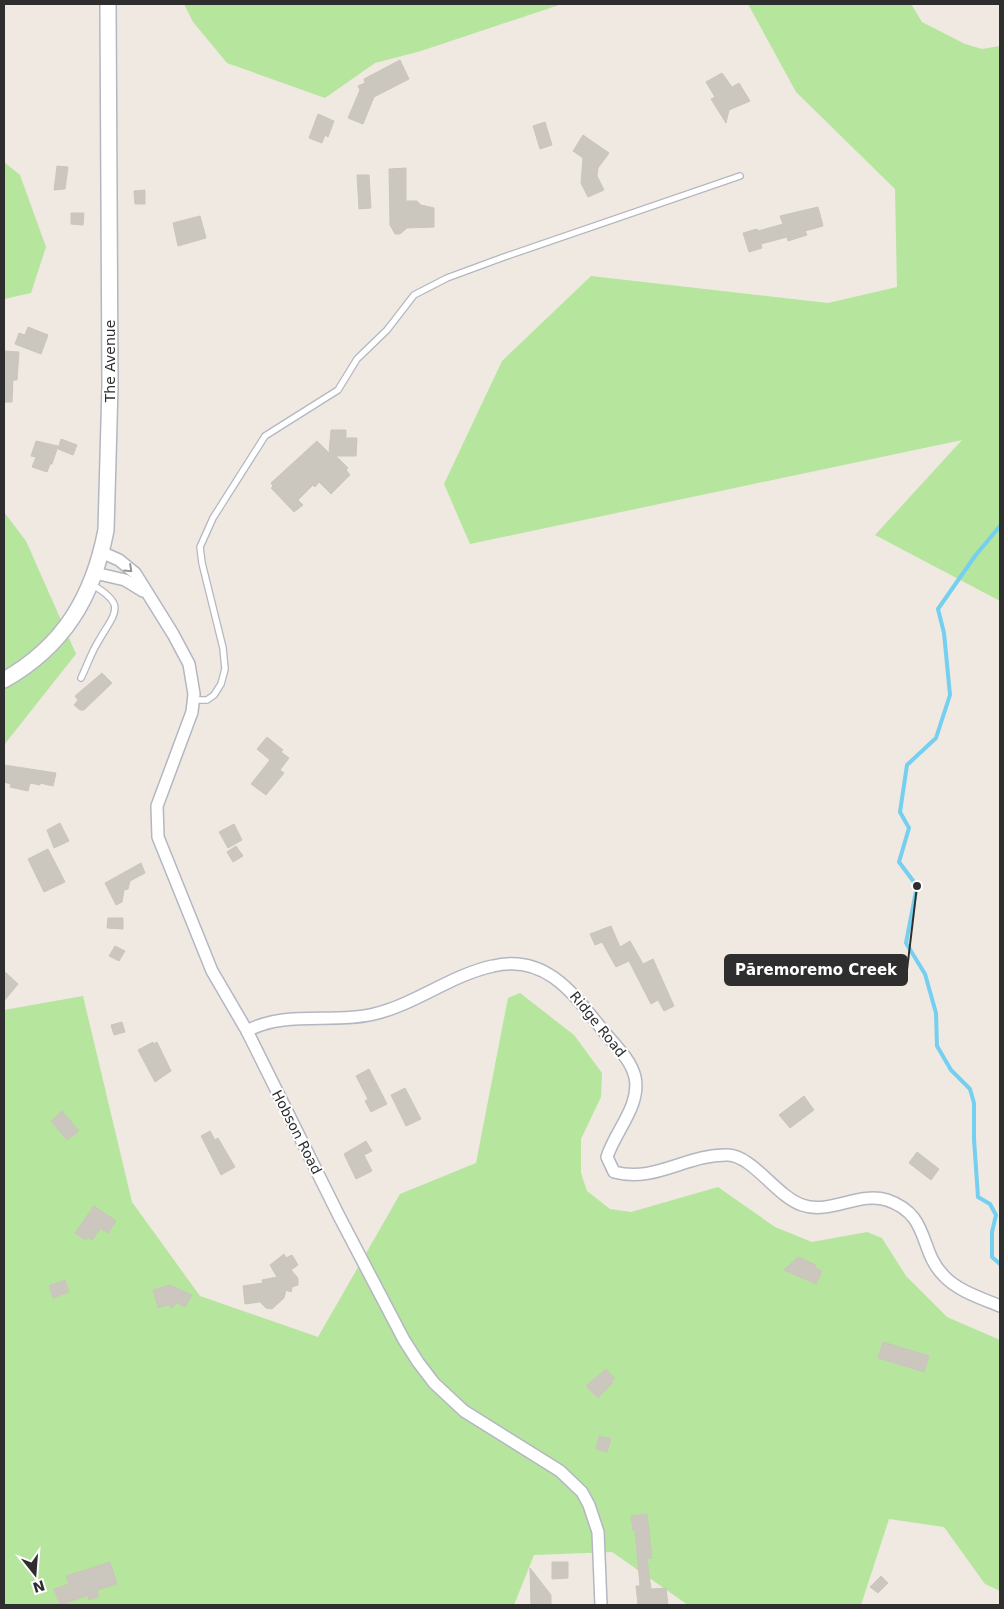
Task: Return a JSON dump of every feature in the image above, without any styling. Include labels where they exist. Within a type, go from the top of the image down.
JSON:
[{"type":"street","name":"The Avenue","points":[[4,680],[29,664],[69,624],[93,578],[102,552],[108,507],[110,386],[108,4]]},
{"type":"street","name":"Hobson Road","points":[[102,552],[126,564],[135,573],[173,634],[189,664],[193,700],[188,728],[157,806],[158,837],[212,971],[247,1031],[297,1135],[404,1340],[418,1362],[434,1383],[464,1410],[560,1471],[582,1492],[589,1505],[598,1532],[601,1605]]},
{"type":"street","name":"Hobson Road","points":[[93,578],[125,580],[148,595]]},
{"type":"street","name":"Ridge Road","points":[[247,1031],[272,1022],[337,1019],[373,1015],[401,1006],[460,977],[494,965],[523,963],[540,969],[568,988],[628,1061],[635,1077],[635,1096],[629,1115],[610,1146],[607,1157],[614,1172],[630,1176],[654,1174],[700,1158],[730,1155],[753,1166],[779,1193],[802,1206],[824,1209],[860,1200],[886,1200],[907,1210],[918,1223],[934,1262],[943,1276],[961,1289],[1000,1306]]},
{"type":"lane","points":[[193,700],[207,700],[214,695],[221,684],[225,670],[223,648],[202,563],[200,547],[213,518],[265,436],[338,390],[357,359],[386,330],[414,295],[447,278],[504,257],[740,176]]},
{"type":"lane","points":[[81,678],[97,643],[114,618],[115,606],[109,594],[93,578]]},
{"type":"green space","points":[[184,4],[562,4],[421,51],[375,63],[325,98],[227,63],[193,22]]},
{"type":"green space","points":[[748,4],[911,4],[922,22],[965,44],[982,49],[1000,46],[1000,601],[875,535],[962,440],[470,544],[444,484],[502,361],[591,276],[828,303],[897,287],[895,189],[796,92]]},
{"type":"green space","points":[[4,162],[20,175],[46,247],[31,293],[4,299]]},
{"type":"green space","points":[[4,512],[26,541],[76,654],[4,745]]},
{"type":"green space","points":[[520,993],[574,1035],[602,1073],[601,1097],[581,1139],[581,1173],[587,1191],[610,1209],[631,1212],[718,1187],[775,1227],[812,1242],[867,1232],[882,1238],[906,1276],[947,1317],[1000,1340],[1000,1591],[985,1584],[944,1527],[889,1519],[861,1605],[688,1605],[612,1552],[534,1555],[514,1605],[4,1605],[4,1010],[83,996],[132,1202],[200,1296],[318,1337],[400,1194],[476,1163],[508,998]]},
{"type":"building","points":[[400,60],[409,79],[374,97],[363,124],[348,118],[360,90],[358,86],[365,83],[364,79]]},
{"type":"building","points":[[722,73],[732,87],[739,83],[750,101],[729,110],[726,123],[711,99],[715,97],[706,82]]},
{"type":"building","points":[[318,114],[334,121],[328,137],[325,135],[322,143],[309,138]]},
{"type":"building","points":[[545,122],[552,145],[540,149],[533,126]]},
{"type":"building","points":[[583,135],[609,153],[598,168],[597,176],[604,190],[588,197],[581,183],[583,158],[573,151]]},
{"type":"building","points":[[57,166],[68,167],[65,189],[54,190]]},
{"type":"building","points":[[406,168],[406,201],[417,201],[421,205],[434,208],[434,227],[407,228],[400,234],[395,234],[390,225],[389,169]]},
{"type":"building","points":[[357,175],[369,175],[371,208],[359,209]]},
{"type":"building","points":[[145,190],[145,204],[135,204],[134,191]]},
{"type":"building","points":[[818,207],[823,226],[805,231],[807,235],[788,241],[787,237],[761,244],[762,248],[749,252],[743,233],[783,224],[780,216]]},
{"type":"building","points":[[71,213],[84,213],[83,225],[71,224]]},
{"type":"building","points":[[200,216],[206,238],[178,246],[173,223]]},
{"type":"building","points":[[28,327],[48,335],[41,354],[15,344],[19,333],[25,335]]},
{"type":"building","points":[[4,351],[19,352],[17,380],[13,380],[12,402],[4,402]]},
{"type":"building","points":[[331,430],[346,430],[346,438],[357,438],[356,456],[336,456],[348,468],[346,470],[350,475],[331,494],[319,482],[315,487],[313,485],[298,500],[303,505],[294,512],[271,488],[273,486],[271,483],[317,441],[329,453]]},
{"type":"building","points":[[61,439],[77,445],[73,455],[58,449]]},
{"type":"building","points":[[36,441],[58,446],[47,472],[32,467],[36,457],[31,456]]},
{"type":"building","points":[[102,673],[112,683],[84,710],[80,710],[74,705],[78,700],[75,696]]},
{"type":"building","points":[[267,737],[283,750],[281,752],[289,758],[280,770],[284,773],[266,795],[251,784],[270,760],[257,749]]},
{"type":"building","points":[[4,765],[56,773],[53,786],[30,783],[28,791],[10,787],[11,784],[4,782]]},
{"type":"building","points":[[60,823],[69,841],[54,848],[47,830]]},
{"type":"building","points":[[234,824],[242,840],[228,848],[219,832]]},
{"type":"building","points":[[236,846],[243,856],[233,862],[227,852]]},
{"type":"building","points":[[48,849],[65,882],[44,892],[28,859]]},
{"type":"building","points":[[141,863],[145,873],[130,881],[128,889],[124,890],[122,902],[116,905],[105,883]]},
{"type":"building","points":[[108,918],[123,918],[123,929],[107,928]]},
{"type":"building","points":[[611,926],[620,947],[630,941],[643,964],[653,959],[674,1006],[664,1011],[658,1000],[651,1004],[629,961],[616,967],[602,942],[595,945],[590,934]]},
{"type":"building","points":[[115,946],[125,951],[119,961],[109,956]]},
{"type":"building","points":[[4,971],[18,984],[4,1001]]},
{"type":"building","points":[[122,1022],[125,1032],[114,1035],[111,1025]]},
{"type":"building","points":[[153,1042],[154,1044],[157,1042],[171,1071],[155,1082],[138,1050]]},
{"type":"building","points":[[369,1069],[387,1104],[371,1112],[365,1101],[368,1099],[356,1076]]},
{"type":"building","points":[[405,1088],[421,1119],[406,1126],[391,1095]]},
{"type":"building","points":[[804,1096],[814,1110],[790,1128],[779,1115]]},
{"type":"building","points":[[62,1111],[79,1131],[67,1140],[51,1121]]},
{"type":"building","points":[[210,1131],[215,1140],[218,1138],[235,1167],[221,1175],[201,1136]]},
{"type":"building","points":[[366,1141],[372,1151],[364,1155],[372,1171],[356,1179],[344,1154]]},
{"type":"building","points":[[917,1152],[939,1169],[931,1180],[909,1163]]},
{"type":"building","points":[[94,1206],[116,1221],[108,1233],[101,1228],[92,1240],[88,1237],[86,1240],[75,1233]]},
{"type":"building","points":[[284,1254],[286,1258],[292,1255],[298,1265],[291,1270],[298,1278],[298,1285],[292,1287],[291,1292],[286,1290],[284,1298],[272,1309],[266,1308],[260,1302],[245,1304],[243,1286],[263,1283],[262,1280],[277,1277],[270,1265]]},
{"type":"building","points":[[798,1257],[816,1265],[814,1267],[822,1271],[816,1284],[784,1270]]},
{"type":"building","points":[[65,1280],[69,1292],[53,1298],[49,1286]]},
{"type":"building","points":[[170,1285],[192,1295],[185,1307],[177,1303],[172,1308],[168,1305],[158,1308],[153,1290]]},
{"type":"building","points":[[883,1342],[929,1356],[924,1372],[878,1358]]},
{"type":"building","points":[[606,1369],[615,1378],[611,1381],[613,1383],[598,1398],[586,1386]]},
{"type":"building","points":[[599,1436],[611,1439],[607,1452],[596,1449]]},
{"type":"building","points":[[647,1514],[652,1558],[647,1559],[651,1589],[666,1588],[668,1605],[638,1605],[636,1586],[640,1586],[635,1530],[633,1530],[631,1516]]},
{"type":"building","points":[[110,1562],[117,1584],[97,1590],[99,1597],[89,1600],[88,1595],[60,1605],[54,1589],[69,1584],[66,1576]]},
{"type":"building","points":[[552,1562],[568,1562],[568,1578],[552,1579]]},
{"type":"building","points":[[530,1568],[551,1595],[551,1605],[531,1605]]},
{"type":"building","points":[[881,1576],[888,1583],[878,1593],[870,1587]]},
{"type":"waterway","points":[[1000,526],[975,556],[938,609],[944,633],[950,695],[936,738],[907,765],[900,812],[909,828],[899,862],[917,886],[906,943],[925,974],[936,1013],[937,1046],[951,1070],[970,1089],[974,1103],[974,1139],[978,1197],[990,1204],[996,1215],[992,1232],[992,1257],[1000,1264]]},
{"type":"place","name":"Pāremoremo Creek","points":[[917,886]]}]
